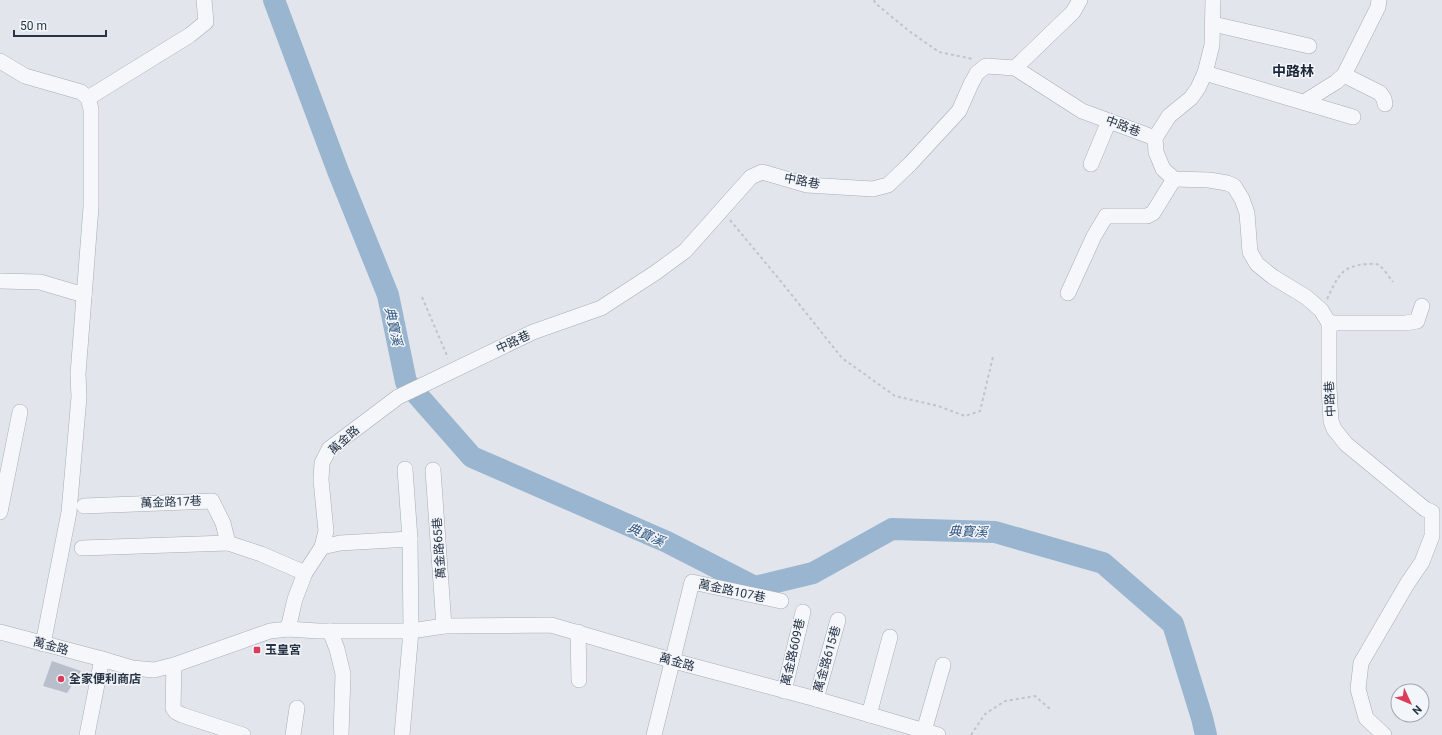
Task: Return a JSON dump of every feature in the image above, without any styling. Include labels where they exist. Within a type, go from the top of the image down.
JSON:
[{"type":"street","points":[[88,98],[190,36],[206,22],[204,0]]},
{"type":"street","points":[[1015,68],[1073,12],[1080,0]]},
{"type":"street","name":"中路巷","points":[[1174,179],[1163,169],[1156,152],[1155,138],[1169,116],[1191,98],[1198,88],[1205,73],[1212,45],[1213,0]]},
{"type":"street","points":[[1304,102],[1336,82],[1344,75],[1378,7],[1379,0]]},
{"type":"street","points":[[1212,24],[1309,46]]},
{"type":"street","points":[[0,62],[26,76],[81,92],[88,98],[91,109],[92,207],[78,374],[79,397],[69,512],[43,644]]},
{"type":"street","name":"中路巷","points":[[438,377],[533,332],[602,308],[685,251],[751,177],[762,172],[807,185],[873,189],[888,185],[910,164],[959,111],[971,84],[978,73],[986,66],[1015,68],[1082,111],[1155,138]]},
{"type":"street","points":[[1205,73],[1353,117]]},
{"type":"street","points":[[1344,75],[1380,93],[1384,98],[1385,104]]},
{"type":"street","points":[[1091,164],[1109,121]]},
{"type":"street","points":[[1068,293],[1094,236],[1106,216],[1147,216],[1152,213],[1174,179],[1209,180],[1227,183],[1234,186],[1242,199],[1247,213],[1250,252],[1257,264],[1273,277],[1306,297],[1321,310],[1330,323],[1406,323],[1417,321],[1422,306]]},
{"type":"street","points":[[0,281],[40,282],[84,295]]},
{"type":"street","name":"中路巷","points":[[1330,323],[1330,421],[1334,429],[1346,444],[1425,509],[1432,512],[1432,536],[1422,562],[1407,584],[1361,663],[1358,689],[1366,718],[1384,735]]},
{"type":"street","name":"萬金路","points":[[288,629],[295,599],[305,573],[322,548],[326,531],[321,480],[322,463],[329,450],[398,397],[438,377]]},
{"type":"street","points":[[0,512],[20,412]]},
{"type":"street","points":[[402,735],[411,631],[410,538],[405,469]]},
{"type":"street","name":"萬金路65巷","points":[[433,470],[444,626]]},
{"type":"street","name":"萬金路17巷","points":[[84,506],[212,501],[223,523],[228,543]]},
{"type":"street","points":[[322,548],[340,543],[410,538]]},
{"type":"street","points":[[82,548],[228,543],[261,554],[305,573]]},
{"type":"street","name":"萬金路107巷","points":[[674,661],[692,582],[781,601]]},
{"type":"street","name":"萬金路609巷","points":[[784,691],[803,612]]},
{"type":"street","name":"萬金路615巷","points":[[816,698],[838,620]]},
{"type":"street","name":"萬金路","points":[[0,632],[132,668],[154,670],[270,632],[288,629],[330,631],[411,631],[444,626],[551,625],[674,661],[784,691],[816,698],[931,733]]},
{"type":"street","points":[[330,631],[337,650],[343,674],[341,735]]},
{"type":"street","points":[[578,632],[579,680]]},
{"type":"street","points":[[869,715],[890,637]]},
{"type":"street","points":[[87,735],[102,659]]},
{"type":"street","points":[[654,735],[674,661]]},
{"type":"street","points":[[174,664],[173,708],[176,712],[243,735]]},
{"type":"street","points":[[931,733],[943,665]]},
{"type":"street","points":[[293,735],[297,708]]},
{"type":"path","points":[[874,0],[875,3],[939,52],[968,57],[978,60],[986,66]]},
{"type":"path","points":[[722,210],[842,358],[894,396],[938,406],[965,416],[980,410],[993,357]]},
{"type":"path","points":[[1321,310],[1339,276],[1347,268],[1357,265],[1375,264],[1380,266],[1393,282]]},
{"type":"path","points":[[422,297],[447,356],[455,370]]},
{"type":"path","points":[[971,735],[985,714],[1005,701],[1035,696],[1050,709]]},
{"type":"building","name":"全家便利商店","points":[[52,661],[81,671],[67,693],[43,686]]},
{"type":"waterway","name":"典寶溪","points":[[274,0],[338,171],[388,295],[406,382],[472,457],[667,542],[755,587],[813,573],[892,529],[995,532],[1103,563],[1173,624],[1206,735]]},
{"type":"place","name":"玉皇宮","points":[[257,650]]},
{"type":"place","name":"全家便利商店","points":[[61,679]]},
{"type":"district","name":"中路林","points":[[1293,71]]}]
